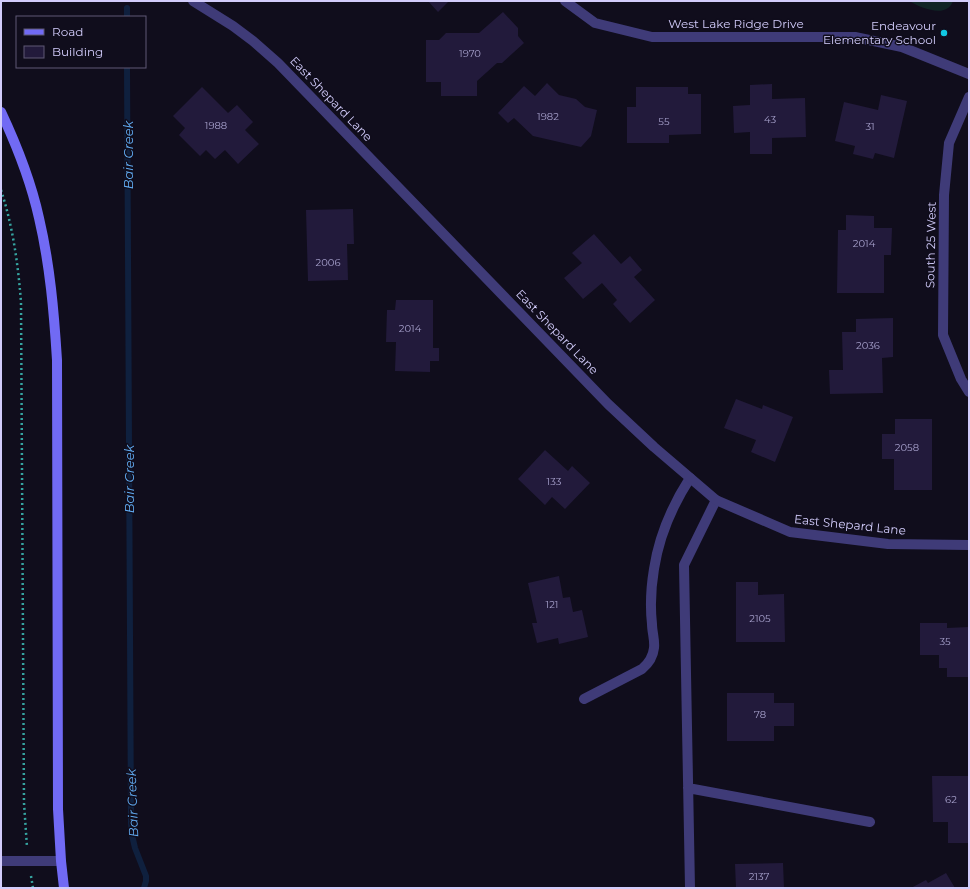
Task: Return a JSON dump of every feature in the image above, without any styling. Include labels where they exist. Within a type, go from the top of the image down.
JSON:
[{"type":"main road","points":[[1,112],[30,184],[39,217],[47,257],[55,322],[57,360],[58,809],[64,888]]},
{"type":"street","name":"East Shepard Lane","points":[[193,1],[233,26],[278,63],[608,404],[654,447],[716,500],[790,532],[888,544],[969,545]]},
{"type":"street","name":"West Lake Ridge Drive","points":[[565,1],[595,23],[652,37],[855,37],[902,47],[969,74]]},
{"type":"street","name":"South 25 West","points":[[969,97],[949,143],[944,195],[943,335],[961,380],[969,392]]},
{"type":"street","points":[[584,699],[642,669],[648,664],[652,656],[654,648],[651,589],[655,562],[664,528],[671,511],[690,478]]},
{"type":"street","points":[[690,888],[684,565],[716,500]]},
{"type":"street","points":[[688,788],[870,822]]},
{"type":"street","points":[[1,861],[61,861]]},
{"type":"path","points":[[1,190],[14,238],[19,270],[21,302],[24,803],[28,861],[33,888]]},
{"type":"green space","points":[[909,1],[953,1],[945,10],[940,11],[927,9]]},
{"type":"building","points":[[428,1],[449,1],[438,12]]},
{"type":"building","points":[[503,12],[518,28],[518,36],[524,43],[502,63],[497,63],[477,81],[477,96],[441,96],[441,82],[426,82],[426,40],[439,40],[446,33],[479,33]]},
{"type":"building","points":[[547,83],[559,95],[576,99],[585,107],[597,110],[591,136],[581,147],[533,136],[514,118],[508,123],[498,113],[524,86],[535,96]]},
{"type":"building","points":[[772,84],[772,99],[805,98],[806,137],[772,138],[772,154],[750,154],[750,132],[734,133],[733,106],[750,105],[750,85]]},
{"type":"building","points":[[202,87],[228,113],[237,105],[253,122],[245,130],[259,144],[238,164],[225,150],[215,159],[206,150],[200,156],[179,135],[185,128],[173,116]]},
{"type":"building","points":[[636,87],[688,87],[688,94],[701,94],[701,134],[669,135],[669,143],[627,143],[627,107],[636,107]]},
{"type":"building","points":[[881,95],[907,101],[894,158],[875,153],[873,159],[853,154],[855,146],[835,141],[844,102],[878,110]]},
{"type":"building","points":[[353,209],[354,244],[347,244],[348,280],[308,281],[306,210]]},
{"type":"building","points":[[846,215],[874,216],[874,228],[892,228],[891,255],[884,255],[884,293],[837,293],[838,230],[846,230]]},
{"type":"building","points":[[594,234],[621,264],[630,256],[642,270],[634,277],[655,300],[630,323],[613,304],[617,300],[602,283],[583,299],[564,278],[582,263],[572,253]]},
{"type":"building","points":[[396,300],[433,300],[433,348],[439,348],[439,361],[430,361],[430,372],[395,371],[396,342],[386,342],[387,310],[395,310]]},
{"type":"building","points":[[893,318],[893,357],[882,358],[883,393],[830,394],[829,370],[843,370],[842,332],[856,332],[856,319]]},
{"type":"building","points":[[736,399],[762,409],[763,405],[793,417],[775,462],[751,452],[756,440],[724,428]]},
{"type":"building","points":[[895,419],[932,419],[932,490],[894,490],[894,459],[882,459],[882,434],[895,434]]},
{"type":"building","points":[[545,450],[568,471],[572,466],[590,483],[565,509],[552,497],[545,505],[518,479]]},
{"type":"building","points":[[559,576],[563,598],[570,597],[573,612],[582,610],[588,637],[559,644],[558,638],[537,643],[532,623],[537,623],[528,583]]},
{"type":"building","points":[[736,582],[758,582],[758,595],[784,594],[785,642],[736,642]]},
{"type":"building","points":[[920,623],[947,623],[947,628],[969,627],[969,677],[947,677],[947,668],[939,668],[939,655],[920,655]]},
{"type":"building","points":[[727,693],[774,693],[774,703],[794,703],[794,726],[774,726],[774,741],[727,741]]},
{"type":"building","points":[[932,776],[969,776],[969,843],[948,843],[948,822],[933,822]]},
{"type":"building","points":[[783,863],[784,888],[736,888],[735,864]]},
{"type":"building","points":[[946,873],[955,888],[911,888],[926,880],[928,883]]},
{"type":"waterway","name":"Bair Creek","points":[[127,8],[127,16]]},
{"type":"waterway","name":"Bair Creek","points":[[127,68],[131,823],[135,848],[146,876],[144,888]]},
{"type":"place","name":"Endeavour Elementary School","points":[[944,33]]}]
